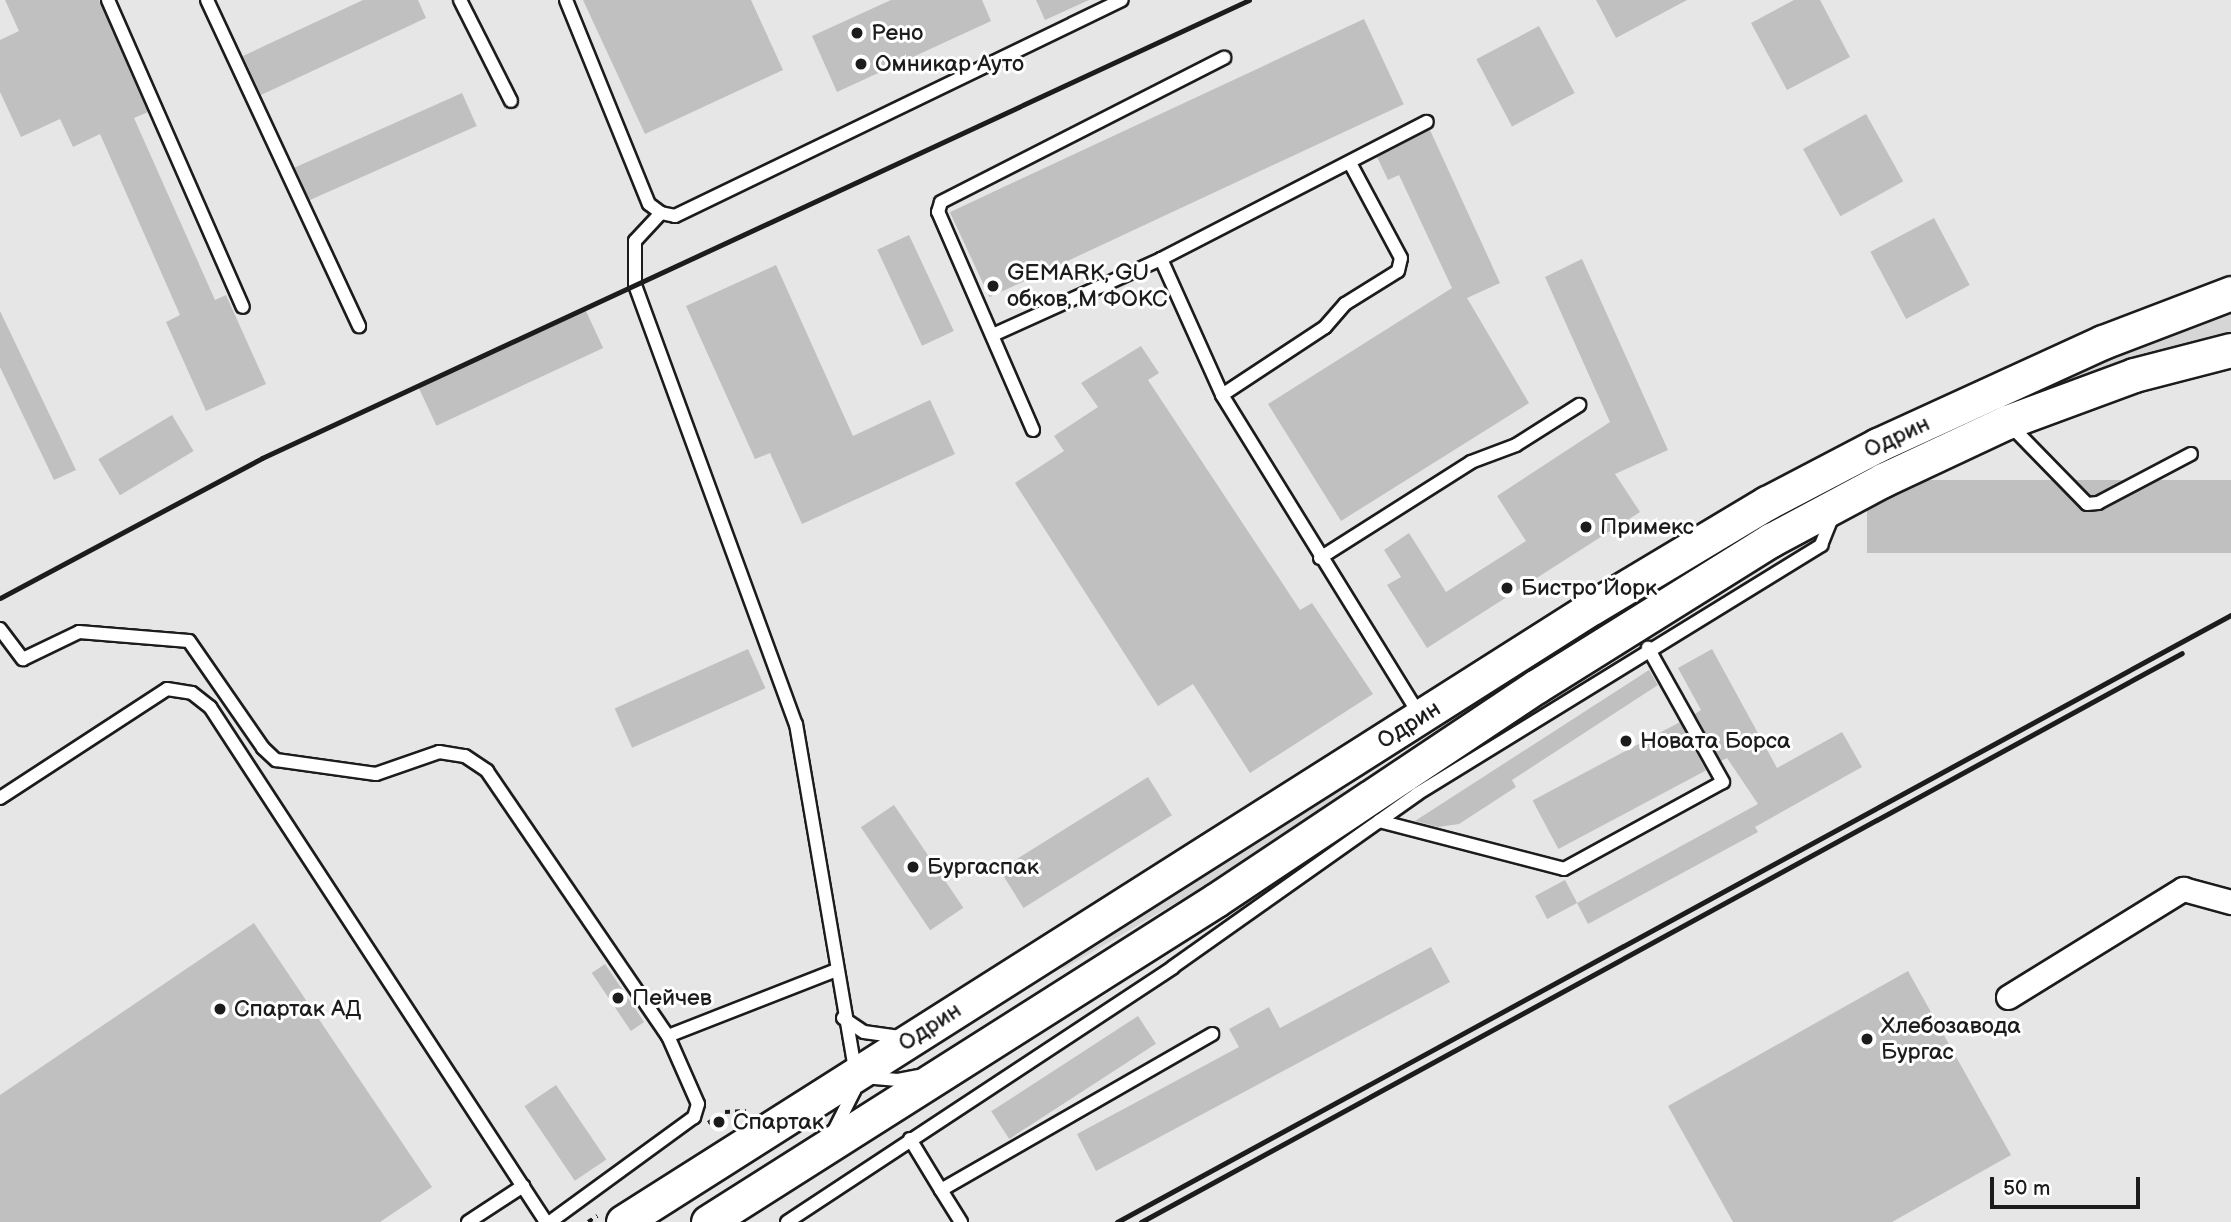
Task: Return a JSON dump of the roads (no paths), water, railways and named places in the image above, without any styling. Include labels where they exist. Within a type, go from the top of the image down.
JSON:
[{"type":"main road","name":"Одрин","points":[[623,1222],[1593,607],[1780,496],[1878,445],[2078,354],[2231,293]]},
{"type":"main road","name":"Одрин","points":[[708,1222],[1216,900],[1304,838],[1684,592],[1838,505],[2007,422],[2134,375],[2231,350]]},
{"type":"main road","points":[[1304,838],[1327,810],[1411,752],[1421,718]]},
{"type":"street","points":[[2008,997],[2183,889],[2231,902]]},
{"type":"lane","points":[[108,0],[243,307]]},
{"type":"lane","points":[[207,0],[359,326]]},
{"type":"lane","points":[[460,0],[511,101]]},
{"type":"lane","points":[[566,0],[649,204],[661,213],[676,215],[707,203],[1122,0]]},
{"type":"lane","points":[[1034,430],[995,334],[938,212],[941,202],[1224,58]]},
{"type":"lane","points":[[995,334],[1161,259],[1427,122]]},
{"type":"lane","points":[[1222,395],[1325,327],[1345,304],[1398,271],[1401,258],[1350,163]]},
{"type":"lane","points":[[661,213],[635,241],[635,285],[796,724],[843,1018],[856,1075],[854,1091],[824,1148]]},
{"type":"lane","points":[[1161,259],[1222,395],[1421,718]]},
{"type":"lane","points":[[1320,558],[1471,462],[1516,445],[1579,405]]},
{"type":"lane","points":[[2007,422],[2087,504],[2098,503],[2191,454]]},
{"type":"lane","points":[[787,1222],[1173,967],[1380,821],[1648,648],[1821,545],[1838,505]]},
{"type":"lane","points":[[0,629],[23,659],[79,632],[189,641],[263,748],[276,760],[376,774],[439,752],[465,756],[487,771],[668,1036],[698,1111],[548,1222],[210,707],[192,693],[167,689],[0,798]]},
{"type":"lane","points":[[1380,821],[1564,869],[1723,782],[1648,648]]},
{"type":"lane","points":[[668,1036],[836,970]]},
{"type":"lane","points":[[843,1018],[879,1037],[914,1037]]},
{"type":"lane","points":[[941,1189],[1212,1034]]},
{"type":"lane","points":[[856,1075],[898,1080],[946,1070]]},
{"type":"lane","points":[[910,1139],[961,1222]]},
{"type":"lane","points":[[468,1222],[523,1186]]},
{"type":"railway","points":[[0,598],[262,458],[1249,0]]},
{"type":"railway","points":[[1117,1222],[2231,615]]},
{"type":"railway","points":[[1141,1222],[2182,653]]},
{"type":"place","name":"Рено","points":[[857,33]]},
{"type":"place","name":"Омникар Ауто","points":[[861,64]]},
{"type":"place","name":"GEMARK, GU обков, М ФОКС","points":[[993,286]]},
{"type":"place","name":"Примекс","points":[[1586,527]]},
{"type":"place","name":"Бистро Йорк","points":[[1507,588]]},
{"type":"place","name":"Новата Борса","points":[[1626,741]]},
{"type":"place","name":"Бургаспак","points":[[913,867]]},
{"type":"place","name":"Пейчев","points":[[618,998]]},
{"type":"place","name":"Спартак АД","points":[[220,1009]]},
{"type":"place","name":"Хлебозавода Бургас","points":[[1867,1039]]},
{"type":"place","name":"Спартак","points":[[719,1122]]}]
